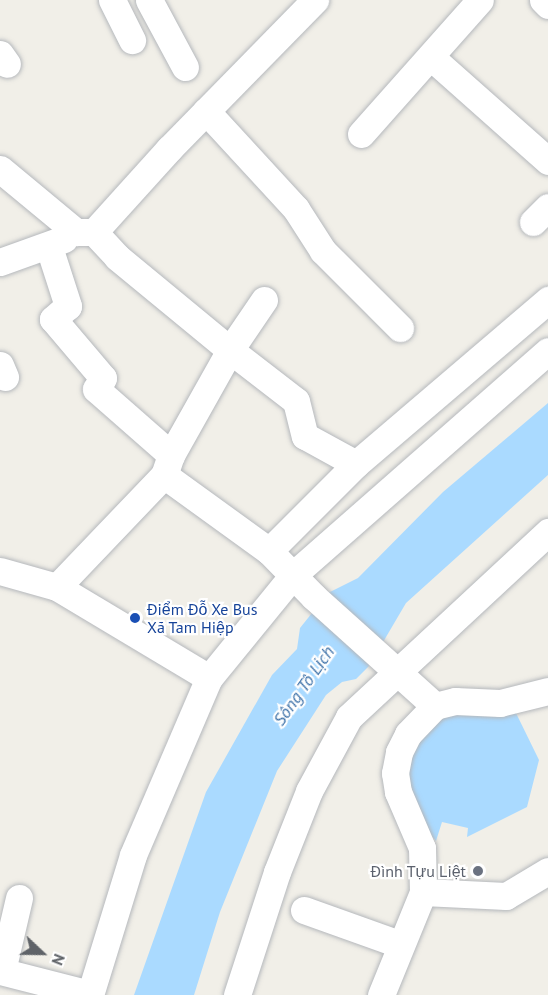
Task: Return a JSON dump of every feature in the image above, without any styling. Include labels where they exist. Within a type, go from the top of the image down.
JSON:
[{"type":"street","points":[[112,0],[132,40]]},
{"type":"street","points":[[149,0],[184,67]]},
{"type":"street","points":[[0,262],[50,247],[85,232],[315,0]]},
{"type":"street","points":[[361,134],[432,58],[480,0]]},
{"type":"street","points":[[543,0],[548,4]]},
{"type":"street","points":[[432,58],[548,161]]},
{"type":"street","points":[[206,111],[296,209],[323,251],[400,328]]},
{"type":"street","points":[[0,169],[117,257],[296,401],[305,436],[357,464]]},
{"type":"street","points":[[50,247],[68,306],[53,319],[103,378],[96,389],[167,465],[269,551],[314,597],[435,706]]},
{"type":"street","points":[[57,587],[167,465],[230,350],[264,300]]},
{"type":"street","points":[[269,551],[357,464],[548,300]]},
{"type":"street","points":[[19,898],[1,971],[90,995],[133,855],[209,678],[293,575],[548,351]]},
{"type":"street","points":[[237,995],[277,872],[309,791],[349,717],[387,662],[548,532]]},
{"type":"street","points":[[0,571],[57,587],[209,678]]},
{"type":"street","points":[[381,995],[399,944],[419,907],[423,892],[422,848],[398,792],[395,773],[399,752],[408,734],[435,706],[455,701],[500,703],[548,691]]},
{"type":"street","points":[[423,892],[506,896],[548,871]]},
{"type":"street","points":[[304,910],[399,944]]},
{"type":"water","name":"Sông Tô Lịch","points":[[548,403],[548,475],[406,603],[369,666],[356,679],[342,682],[326,695],[277,771],[220,912],[194,995],[134,995],[206,792],[272,675],[297,649],[300,628],[328,593],[358,578],[443,492]]},
{"type":"water","points":[[439,711],[515,711],[539,760],[527,807],[467,837],[468,828],[442,822],[436,841],[419,821],[401,752]]},
{"type":"place","name":"Điểm Đỗ Xe Bus Xã Tam Hiệp","points":[[135,618]]},
{"type":"place","name":"Đình Tựu Liệt","points":[[478,871]]}]
